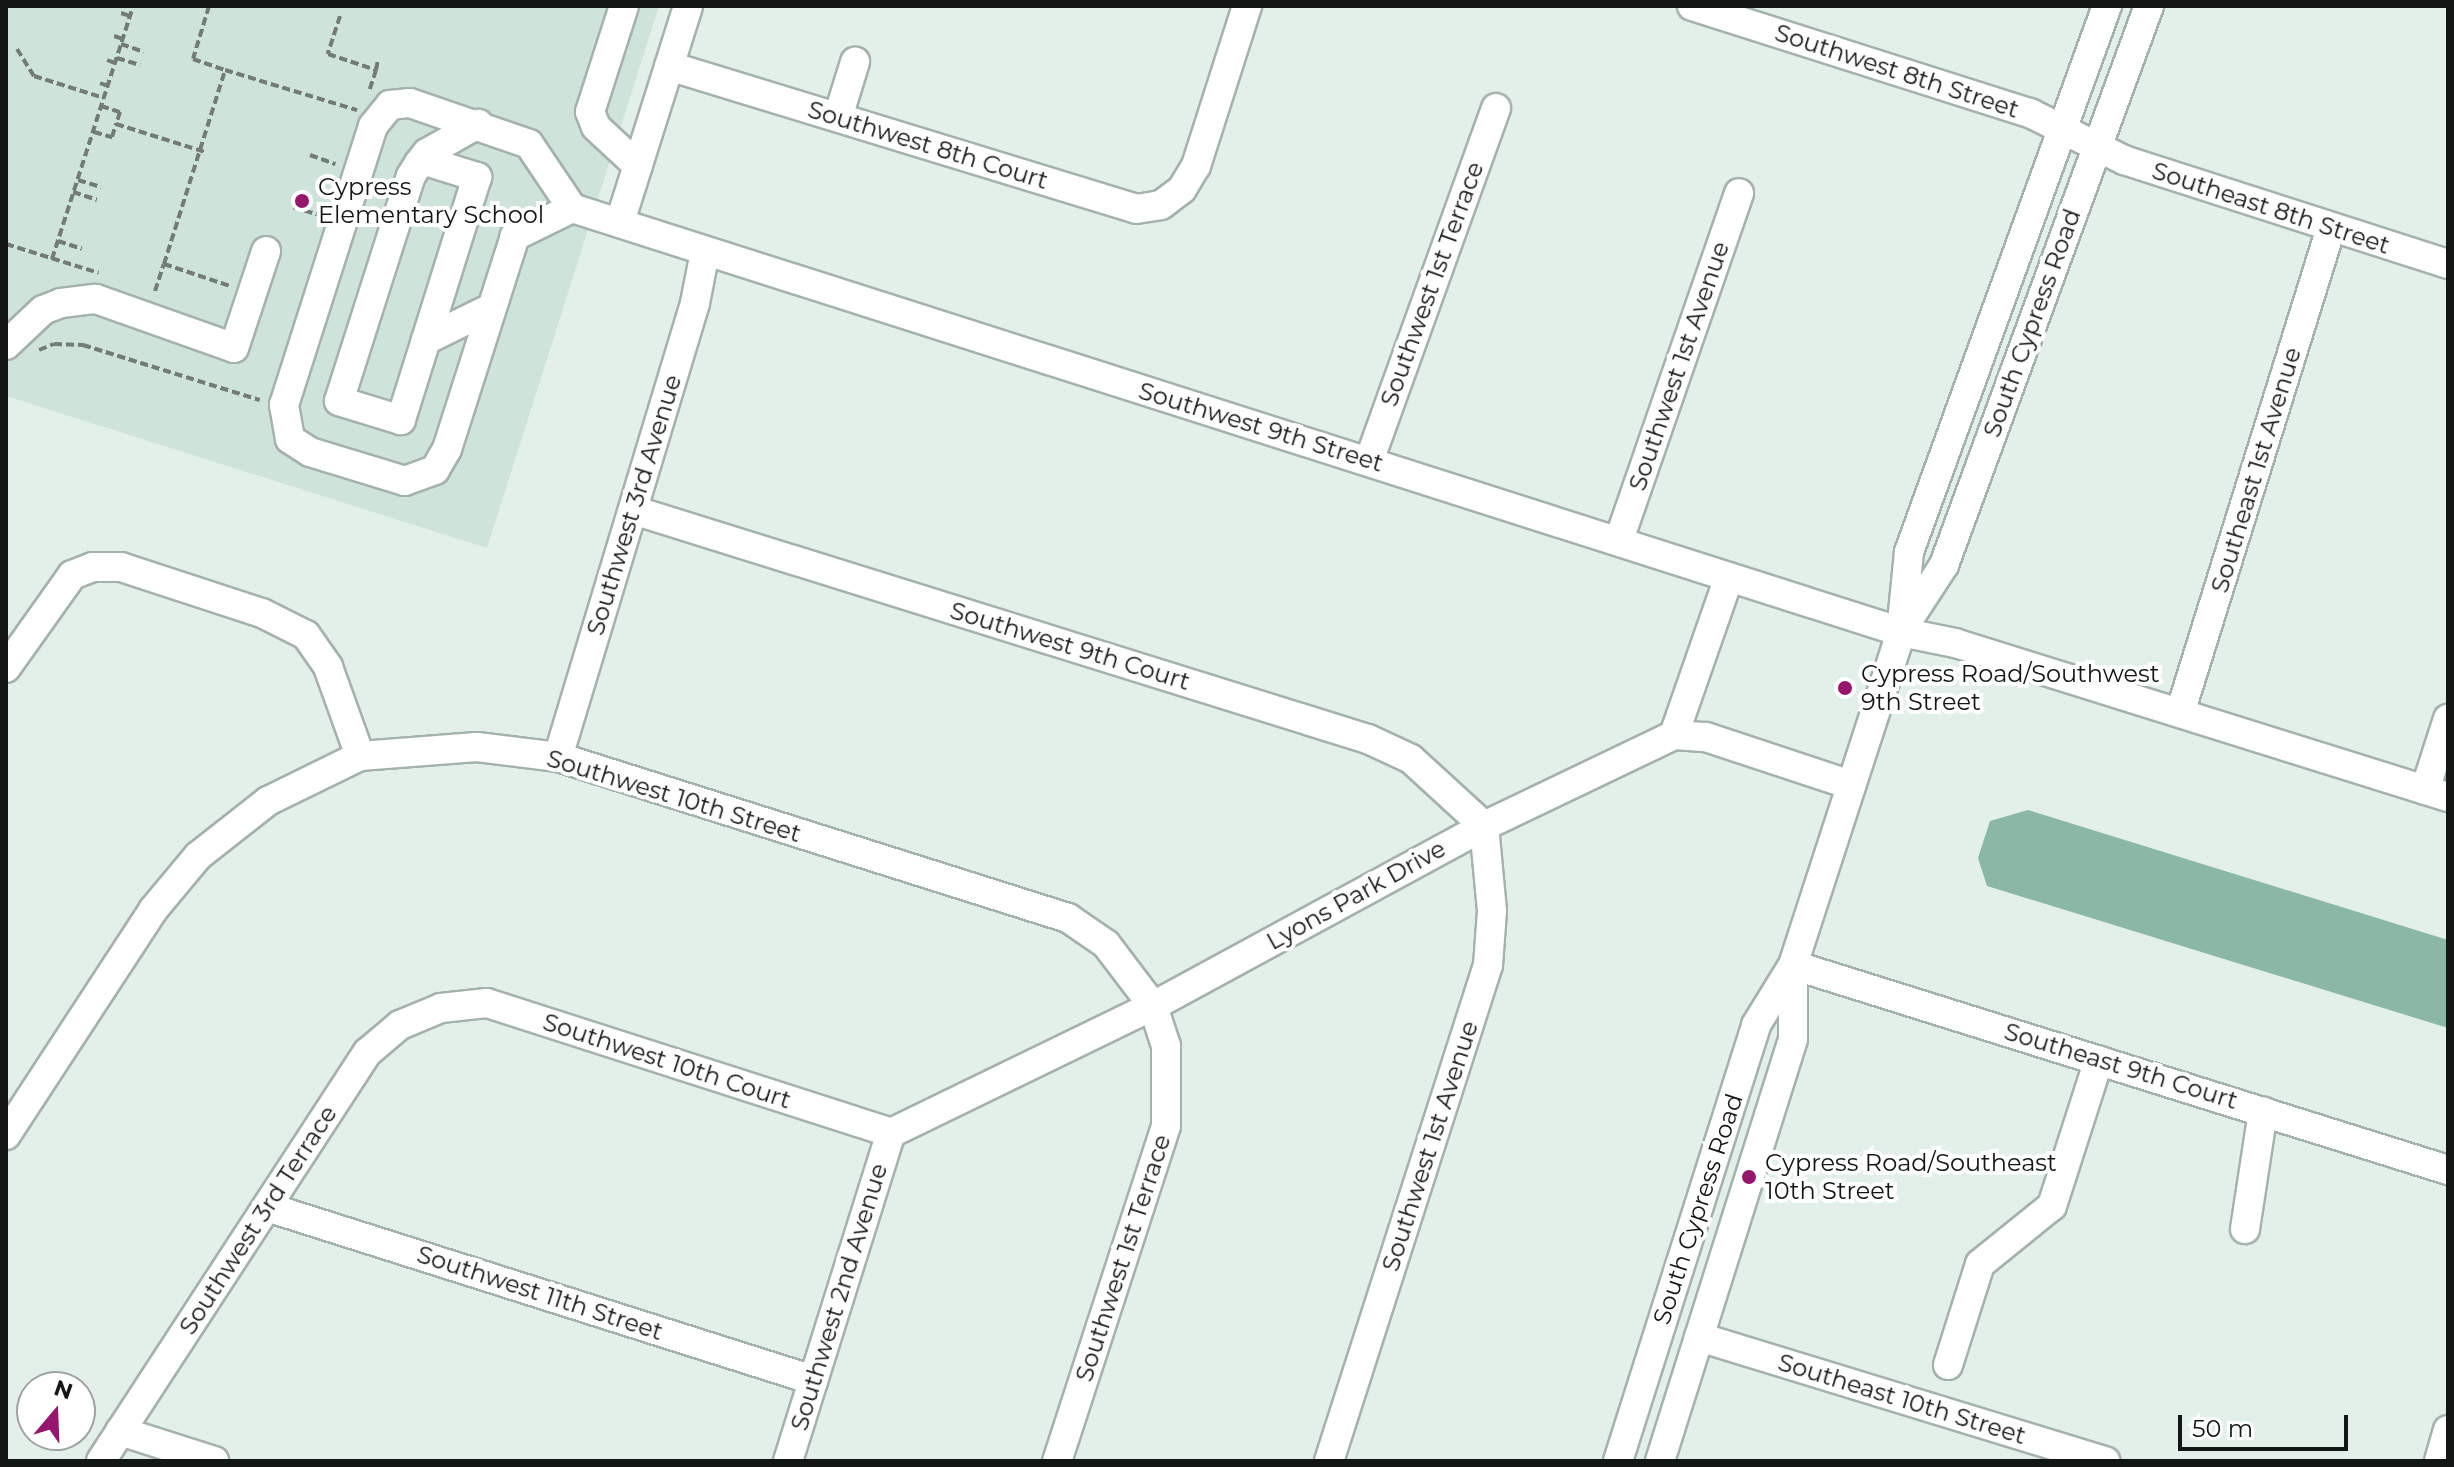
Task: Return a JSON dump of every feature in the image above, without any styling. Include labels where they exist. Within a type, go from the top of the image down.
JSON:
[{"type":"street","points":[[624,6],[590,112],[596,127],[638,166]]},
{"type":"street","points":[[620,222],[688,6]]},
{"type":"street","name":"Southwest 8th Court","points":[[669,66],[1136,209],[1161,205],[1182,189],[1196,166],[1247,6]]},
{"type":"street","name":"Southwest 8th Street","points":[[1692,6],[2030,113],[2096,147]]},
{"type":"street","name":"South Cypress Road","points":[[1618,1461],[1756,1025],[1793,965],[1901,632],[1909,552],[2107,6]]},
{"type":"street","name":"South Cypress Road","points":[[1901,632],[1944,565],[2149,6]]},
{"type":"street","points":[[838,117],[855,62]]},
{"type":"street","points":[[401,102],[478,124],[529,144],[554,188],[572,208],[515,236],[447,449],[426,476],[405,481],[310,452],[290,439],[284,405],[377,117],[401,102]]},
{"type":"street","name":"Southwest 1st Terrace","points":[[1369,461],[1496,108]]},
{"type":"street","points":[[422,160],[477,177],[401,420],[339,401],[411,176],[422,160],[478,124]]},
{"type":"street","name":"Southeast 8th Street","points":[[2096,147],[2331,228],[2448,264]]},
{"type":"street","name":"Southwest 1st Avenue","points":[[1619,540],[1739,193]]},
{"type":"street","name":"Southwest 9th Street","points":[[572,208],[1901,632],[1955,643],[2437,794]]},
{"type":"street","name":"Southeast 1st Avenue","points":[[2180,713],[2331,228]]},
{"type":"street","points":[[18,350],[43,310],[61,303],[96,299],[234,348],[266,251]]},
{"type":"street","name":"Southwest 3rd Avenue","points":[[558,757],[633,510],[705,252]]},
{"type":"street","points":[[426,340],[491,308]]},
{"type":"street","name":"Southwest 9th Court","points":[[633,510],[1368,739],[1411,759],[1484,826]]},
{"type":"street","points":[[6,668],[55,593],[72,575],[93,567],[121,567],[262,613],[306,635],[328,667],[360,756],[268,801],[198,856],[153,910],[6,1135]]},
{"type":"street","points":[[1729,577],[1674,735],[1706,737],[1851,785]]},
{"type":"street","points":[[2437,794],[2448,719]]},
{"type":"street","name":"Lyons Park Drive","points":[[891,1133],[1153,1006],[1484,826],[1674,735]]},
{"type":"street","name":"Southwest 10th Street","points":[[360,756],[477,747],[558,757],[1068,918],[1106,944],[1153,1006]]},
{"type":"street","name":"Southwest 1st Avenue","points":[[1329,1461],[1488,965],[1492,911],[1484,826]]},
{"type":"street","name":"South Cypress Road","points":[[1660,1461],[1793,1039],[1793,965]]},
{"type":"street","name":"Southeast 9th Court","points":[[1793,965],[2448,1170]]},
{"type":"street","name":"Southwest 10th Court","points":[[441,1008],[487,1003],[891,1133]]},
{"type":"street","name":"Southwest 1st Terrace","points":[[1057,1461],[1166,1126],[1166,1046],[1153,1006]]},
{"type":"street","name":"Southwest 3rd Terrace","points":[[101,1461],[368,1052],[400,1025],[441,1008]]},
{"type":"street","points":[[1948,1365],[1980,1264],[2052,1206],[2099,1060]]},
{"type":"street","points":[[2245,1229],[2263,1111]]},
{"type":"street","name":"Southwest 2nd Avenue","points":[[788,1461],[891,1133]]},
{"type":"street","name":"Southwest 11th Street","points":[[267,1207],[813,1380]]},
{"type":"street","name":"Southeast 10th Street","points":[[1699,1337],[2105,1461]]},
{"type":"street","points":[[2439,1461],[2448,1430]]},
{"type":"street","points":[[120,1431],[214,1461]]},
{"type":"path","points":[[52,259],[62,219],[78,180],[133,6]]},
{"type":"path","points":[[209,6],[193,59],[360,111]]},
{"type":"path","points":[[121,13],[130,16]]},
{"type":"path","points":[[340,16],[328,54],[376,70]]},
{"type":"path","points":[[114,36],[144,52]]},
{"type":"path","points":[[17,49],[34,76],[104,98]]},
{"type":"path","points":[[107,60],[140,65]]},
{"type":"path","points":[[367,99],[378,60]]},
{"type":"path","points":[[155,291],[202,151],[225,70]]},
{"type":"path","points":[[100,83],[108,86]]},
{"type":"path","points":[[93,131],[114,138],[122,113],[94,106]]},
{"type":"path","points":[[116,124],[202,151]]},
{"type":"path","points":[[79,155],[85,157]]},
{"type":"path","points":[[310,155],[341,166]]},
{"type":"path","points":[[74,169],[80,171]]},
{"type":"path","points":[[78,180],[101,187]]},
{"type":"path","points":[[73,192],[97,200]]},
{"type":"path","points":[[293,207],[325,217]]},
{"type":"path","points":[[58,241],[82,249]]},
{"type":"path","points":[[164,264],[252,293]]},
{"type":"path","points":[[18,350],[54,344],[83,345],[266,402]]},
{"type":"shaded area","name":"Cypress Elementary School","points":[[6,6],[659,6],[487,548],[6,396]]},
{"type":"shaded area","points":[[2028,810],[2448,940],[2448,1028],[1987,886],[1978,858],[1990,821]]},
{"type":"place","name":"Cypress Elementary School","points":[[302,201]]},
{"type":"place","name":"Cypress Road/Southwest 9th Street","points":[[1845,688]]},
{"type":"place","name":"Cypress Road/Southeast 10th Street","points":[[1749,1177]]}]
